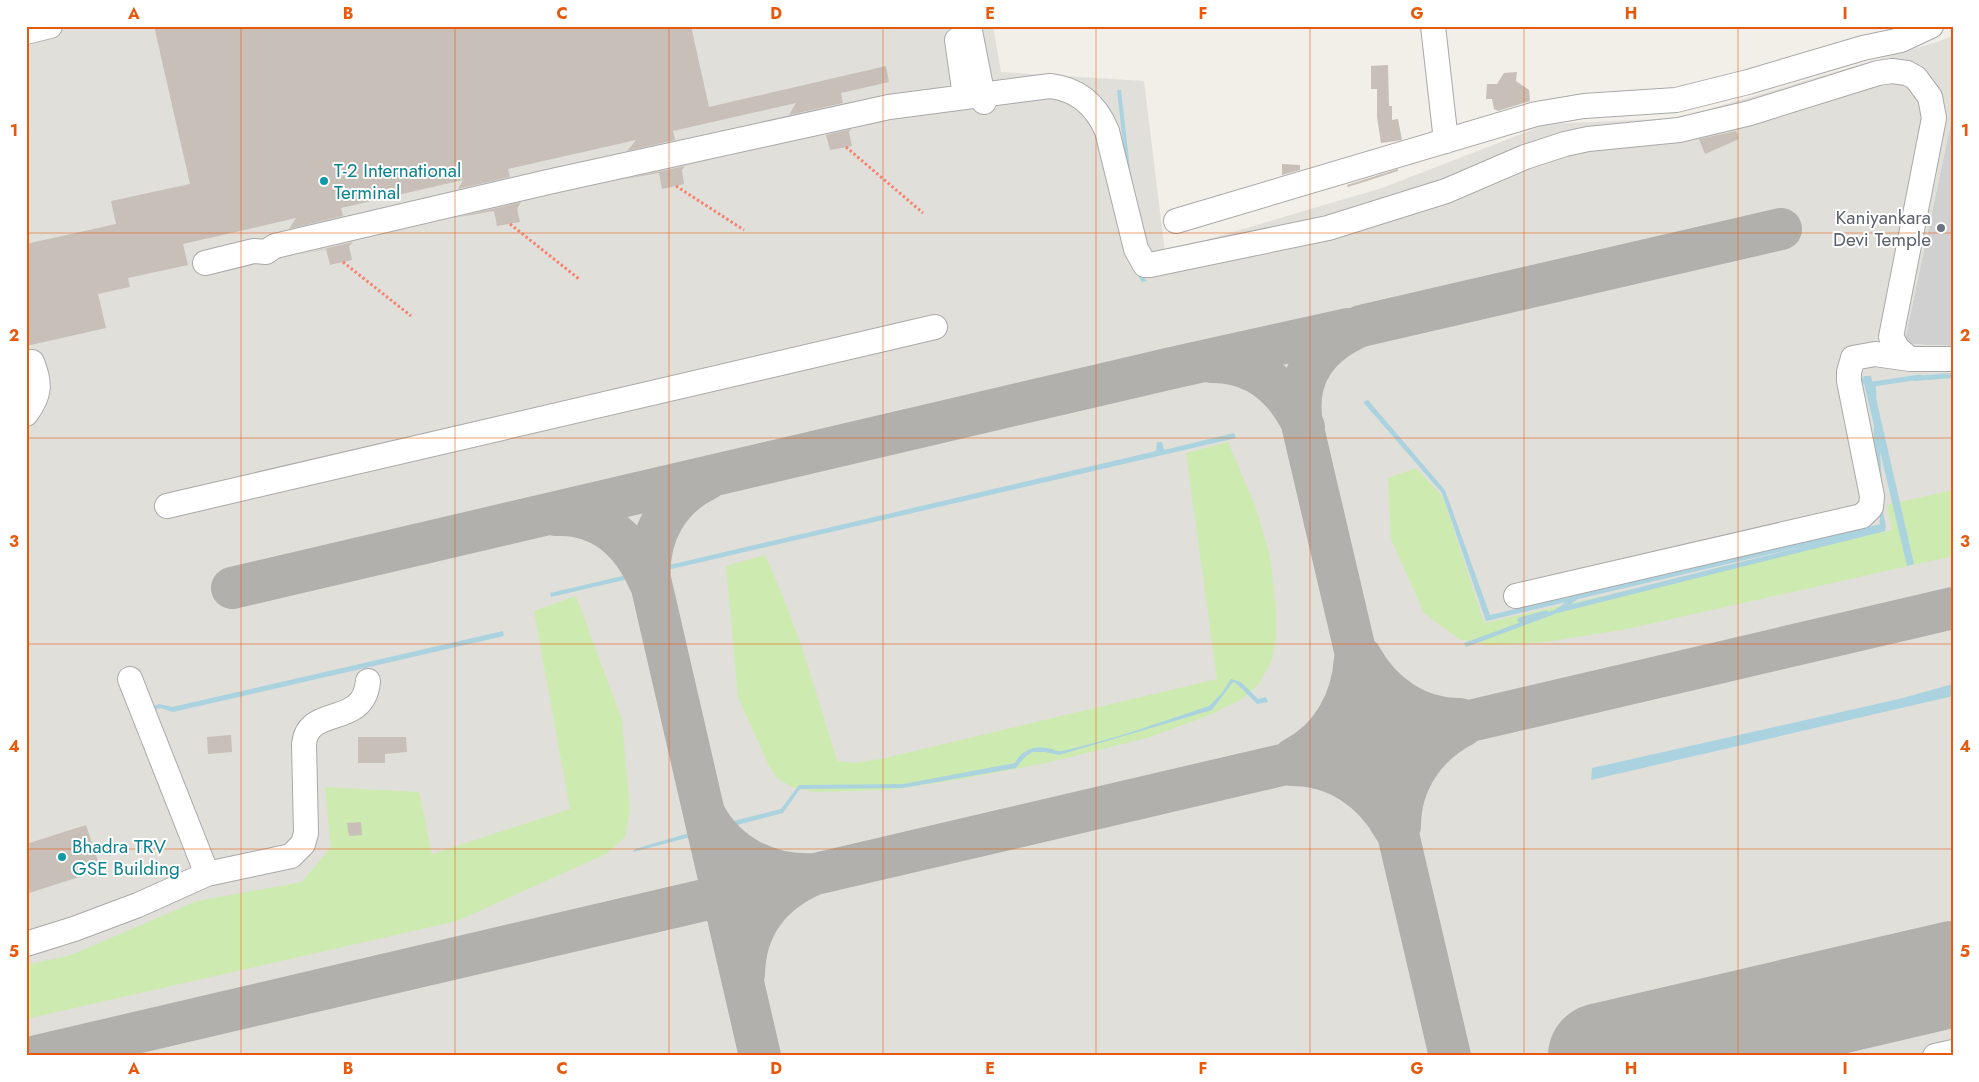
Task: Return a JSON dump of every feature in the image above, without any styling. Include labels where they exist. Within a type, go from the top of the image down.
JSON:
[{"type":"street","points":[[26,32],[50,26]]},
{"type":"street","points":[[955,26],[977,97]]},
{"type":"street","points":[[969,26],[977,97]]},
{"type":"street","points":[[1433,26],[1446,141]]},
{"type":"street","points":[[1176,221],[1536,114],[1584,106],[1676,100],[1748,82],[1863,48],[1901,40],[1931,26]]},
{"type":"street","points":[[205,263],[254,251],[269,261],[275,246],[548,182],[889,107],[1050,86],[1070,90],[1080,95],[1092,106],[1102,120],[1107,131],[1136,249],[1145,265],[1328,228],[1446,191],[1534,154],[1565,144],[1588,139],[1679,130],[1750,113],[1892,71],[1907,73],[1916,78],[1927,91],[1932,104],[1934,118],[1891,337],[1898,349],[1910,359]]},
{"type":"street","points":[[167,506],[935,327]]},
{"type":"street","points":[[1516,596],[1862,516],[1871,507],[1872,496],[1849,382],[1853,358],[1875,354],[1910,359],[1953,359]]},
{"type":"street","points":[[26,414],[36,400],[39,379],[32,362]]},
{"type":"street","points":[[130,679],[207,874]]},
{"type":"street","points":[[26,944],[138,906],[207,874],[291,856],[301,846],[306,833],[304,744],[306,734],[318,721],[354,708],[365,694],[368,682]]},
{"type":"street","points":[[1935,1056],[1953,1052]]},
{"type":"path","points":[[846,147],[923,214]]},
{"type":"path","points":[[676,186],[744,230]]},
{"type":"path","points":[[510,224],[579,279]]},
{"type":"path","points":[[343,262],[411,316]]},
{"type":"shaded area","points":[[26,26],[993,26],[1001,72],[1144,81],[1165,252],[1382,188],[1547,124],[1679,118],[1953,36],[1953,113],[1904,344],[1953,346],[1953,1056],[26,1056]]},
{"type":"shaded area","name":"Kaniyankara Devi Temple","points":[[1953,113],[1953,346],[1904,344]]},
{"type":"green space","points":[[1228,442],[1256,508],[1270,556],[1276,610],[1276,636],[1272,660],[1259,684],[1242,699],[1210,715],[1147,738],[1046,763],[962,779],[889,790],[814,792],[792,787],[777,778],[769,766],[738,697],[726,566],[765,555],[796,631],[837,761],[855,763],[885,758],[1217,679],[1186,453]]},
{"type":"green space","points":[[1416,468],[1443,497],[1484,623],[1892,530],[1887,505],[1953,490],[1953,556],[1627,629],[1546,642],[1488,645],[1459,639],[1424,613],[1391,539],[1388,478]]},
{"type":"green space","points":[[576,596],[622,720],[630,810],[625,837],[606,854],[457,921],[26,1019],[26,965],[71,955],[197,901],[302,882],[331,847],[325,787],[419,792],[432,854],[570,809],[534,611]]},
{"type":"water","points":[[1117,90],[1121,90],[1142,275],[1147,281],[1142,282],[1138,276]]},
{"type":"water","points":[[1953,373],[1953,378],[1914,381],[1914,376]]},
{"type":"water","points":[[1864,376],[1871,376],[1914,564],[1907,566],[1864,383],[1860,389],[1861,402],[1886,527],[1578,599],[1560,612],[1466,647],[1464,643],[1557,609],[1566,602],[1486,621],[1442,493],[1363,402],[1368,400],[1445,490],[1490,615],[1881,524],[1856,400],[1859,383]]},
{"type":"water","points":[[1234,433],[1236,438],[551,597],[550,593],[1156,451],[1157,442],[1162,442],[1164,450]]},
{"type":"water","points":[[503,631],[504,636],[173,712],[160,708],[134,718],[133,714],[159,704],[172,707]]},
{"type":"water","points":[[1231,679],[1241,682],[1258,699],[1266,697],[1268,702],[1257,704],[1233,682],[1212,710],[1059,755],[1032,752],[1016,768],[903,788],[800,789],[783,813],[633,852],[635,849],[706,828],[781,809],[799,785],[903,784],[1015,763],[1024,752],[1032,748],[1042,747],[1062,751],[1099,742],[1209,706],[1221,694]]},
{"type":"water","points":[[1953,684],[1953,696],[1591,780],[1592,768],[1899,699]]},
{"type":"building","name":"T-2 International Terminal","points":[[154,26],[691,26],[709,107],[886,66],[889,82],[841,93],[843,103],[789,115],[796,103],[673,131],[675,140],[627,151],[636,140],[508,169],[510,177],[458,189],[463,180],[341,208],[343,216],[289,229],[296,218],[183,244],[188,265],[128,278],[130,287],[98,294],[106,328],[26,346],[26,244],[116,224],[111,201],[190,184]]},
{"type":"building","points":[[1388,65],[1389,106],[1392,106],[1392,120],[1398,119],[1402,140],[1381,143],[1377,117],[1377,89],[1371,89],[1371,66]]},
{"type":"building","points":[[1517,72],[1516,81],[1529,90],[1530,101],[1498,111],[1494,109],[1492,99],[1486,99],[1487,84],[1497,84],[1504,73]]},
{"type":"building","points":[[851,129],[849,132],[852,146],[830,150],[826,135]]},
{"type":"building","points":[[1736,131],[1739,139],[1705,154],[1699,139]]},
{"type":"building","points":[[1282,164],[1300,165],[1300,170],[1282,175]]},
{"type":"building","points":[[685,166],[682,170],[684,184],[662,189],[659,173],[619,180]]},
{"type":"building","points":[[1398,169],[1398,171],[1348,187],[1347,185]]},
{"type":"building","points":[[521,202],[517,209],[520,222],[497,226],[494,211],[454,218]]},
{"type":"building","points":[[353,242],[349,246],[352,260],[330,265],[326,249],[298,255]]},
{"type":"building","points":[[231,735],[232,752],[208,754],[207,737]]},
{"type":"building","points":[[358,737],[406,737],[407,752],[385,754],[385,763],[358,763]]},
{"type":"building","points":[[361,822],[362,835],[349,836],[347,823]]},
{"type":"building","name":"Bhadra TRV GSE Building","points":[[86,825],[101,870],[26,894],[26,844]]},
{"type":"waterway","points":[[1874,396],[1873,384],[1920,377]]},
{"type":"waterway","points":[[1876,429],[1879,476]]},
{"type":"waterway","points":[[1559,610],[1883,529],[1882,521]]},
{"type":"waterway","points":[[1520,620],[1546,613]]},
{"type":"taxiway","points":[[1450,1056],[1302,424],[1300,407],[1306,377],[1312,364],[1321,352],[1346,333],[1361,326],[1781,229]]},
{"type":"taxiway","points":[[232,588],[1172,368],[1348,329]]},
{"type":"taxiway","points":[[1211,362],[1242,366],[1268,379],[1288,400],[1304,427]]},
{"type":"taxiway","points":[[707,479],[681,497],[663,520],[656,533],[652,548],[650,579],[760,1056]]},
{"type":"taxiway","points":[[556,515],[588,519],[602,525],[614,533],[635,555],[650,583],[649,577]]},
{"type":"taxiway","points":[[37,1056],[1953,608]]},
{"type":"taxiway","points":[[1361,657],[1379,682],[1402,702],[1429,715],[1460,719]]},
{"type":"taxiway","points":[[1293,759],[1319,741],[1338,717],[1350,690],[1355,659]]},
{"type":"taxiway","points":[[1400,826],[1405,794],[1417,766],[1438,743],[1464,725]]},
{"type":"taxiway","points":[[1292,765],[1324,770],[1352,782],[1375,802],[1394,828]]},
{"type":"taxiway","points":[[705,815],[725,842],[751,861],[782,872],[815,874],[786,890],[764,913],[749,941],[744,974]]},
{"type":"runway","points":[[1601,1056],[1953,974]]},
{"type":"place","name":"T-2 International Terminal","points":[[324,181]]},
{"type":"place","name":"Kaniyankara Devi Temple","points":[[1941,228]]},
{"type":"place","name":"Bhadra TRV GSE Building","points":[[62,857]]}]
